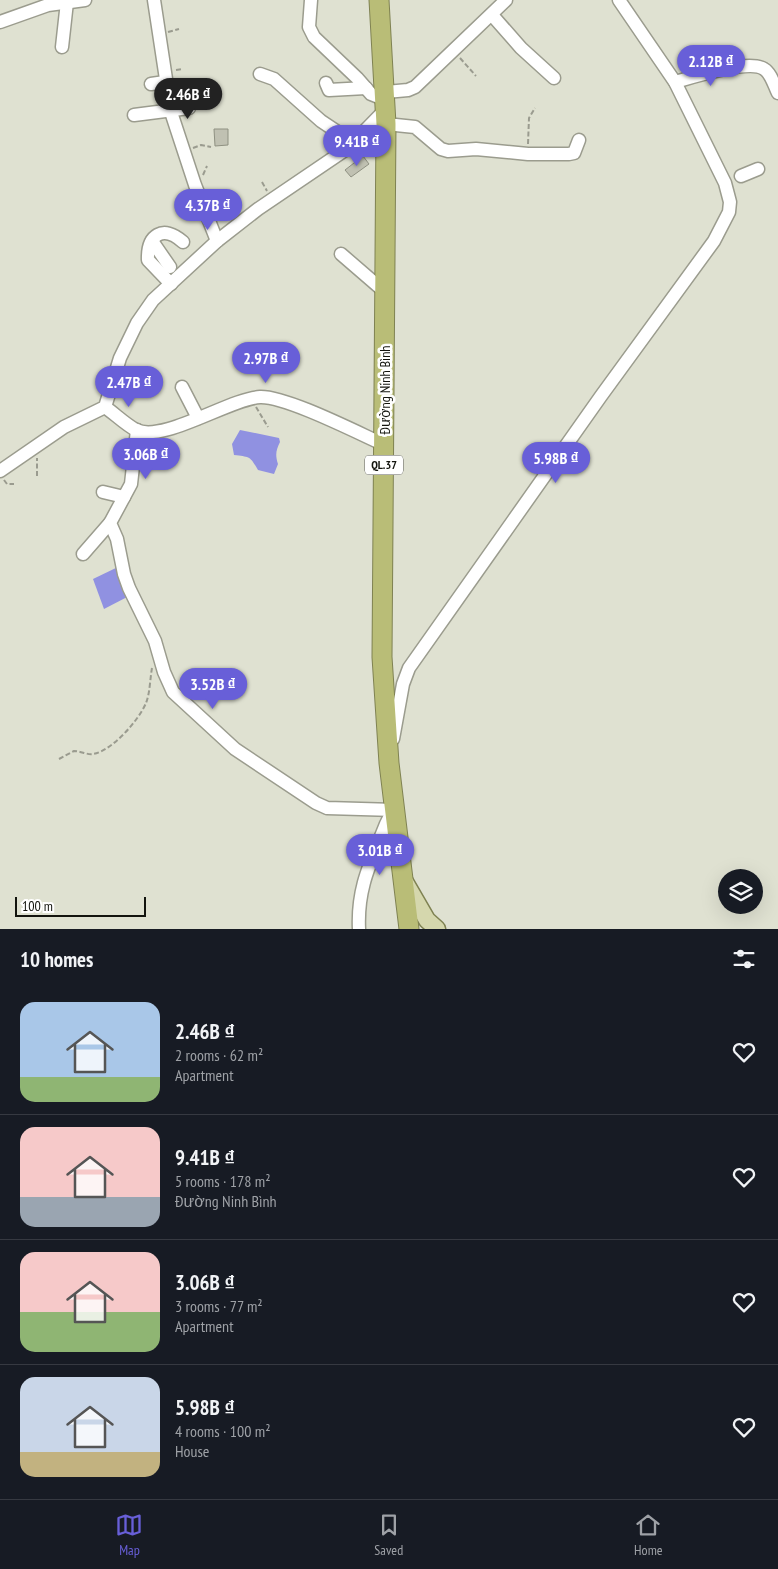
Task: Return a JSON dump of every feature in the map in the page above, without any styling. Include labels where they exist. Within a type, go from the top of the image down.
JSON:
[{"type":"highway","name":"Đường Ninh Bình","points":[[379,0],[386,106],[382,657],[389,762],[409,929]]},
{"type":"main road","points":[[403,880],[427,920],[437,929]]},
{"type":"street","points":[[0,22],[48,5],[85,0]]},
{"type":"street","points":[[154,0],[171,112],[217,241]]},
{"type":"street","points":[[311,0],[309,26],[311,33],[371,94],[441,149],[448,151],[476,149],[528,154],[574,153],[579,140]]},
{"type":"street","points":[[0,471],[64,427],[105,407],[116,369],[131,333],[153,300],[217,241],[258,209],[354,143],[386,106],[415,87],[506,0]]},
{"type":"street","points":[[389,762],[403,684],[409,668],[601,396],[714,241],[729,212],[734,179],[675,82],[619,0]]},
{"type":"street","points":[[62,47],[67,2]]},
{"type":"street","points":[[492,15],[521,48],[554,78]]},
{"type":"street","points":[[675,82],[742,66],[761,67],[768,72],[778,93]]},
{"type":"street","points":[[260,74],[274,79],[321,121],[354,143]]},
{"type":"street","points":[[151,84],[165,82]]},
{"type":"street","points":[[326,83],[329,90],[366,88]]},
{"type":"street","points":[[134,115],[171,112],[189,108]]},
{"type":"street","points":[[734,179],[758,169]]},
{"type":"street","points":[[171,284],[148,260],[149,246],[157,235],[164,232],[175,235],[183,242]]},
{"type":"street","points":[[152,241],[170,267]]},
{"type":"street","points":[[341,254],[385,292]]},
{"type":"street","points":[[182,387],[198,418]]},
{"type":"street","points":[[105,407],[137,430],[150,432],[165,429],[251,399],[260,397],[274,398],[385,445]]},
{"type":"street","points":[[83,554],[110,523],[124,497],[133,474],[137,430]]},
{"type":"street","points":[[103,492],[124,497]]},
{"type":"street","points":[[110,523],[117,539],[124,574],[129,588],[155,641],[164,672],[173,692],[235,749],[316,803],[327,808],[395,813]]},
{"type":"street","points":[[359,929],[360,892],[386,824],[395,813]]},
{"type":"path","points":[[453,51],[476,76]]},
{"type":"path","points":[[528,154],[529,118],[535,108]]},
{"type":"path","points":[[184,150],[201,146],[211,147]]},
{"type":"path","points":[[251,399],[268,427]]},
{"type":"path","points":[[34,448],[37,459],[36,476]]},
{"type":"path","points":[[59,759],[71,751],[96,753],[112,746],[146,702],[152,667]]},
{"type":"water","points":[[240,430],[279,438],[280,442],[276,455],[278,464],[274,474],[258,470],[249,458],[234,455],[232,444]]},
{"type":"water","points":[[120,566],[131,595],[104,609],[93,579]]},
{"type":"building","points":[[214,129],[228,129],[228,145],[215,146]]},
{"type":"building","points":[[363,156],[369,164],[351,177],[345,170]]}]
